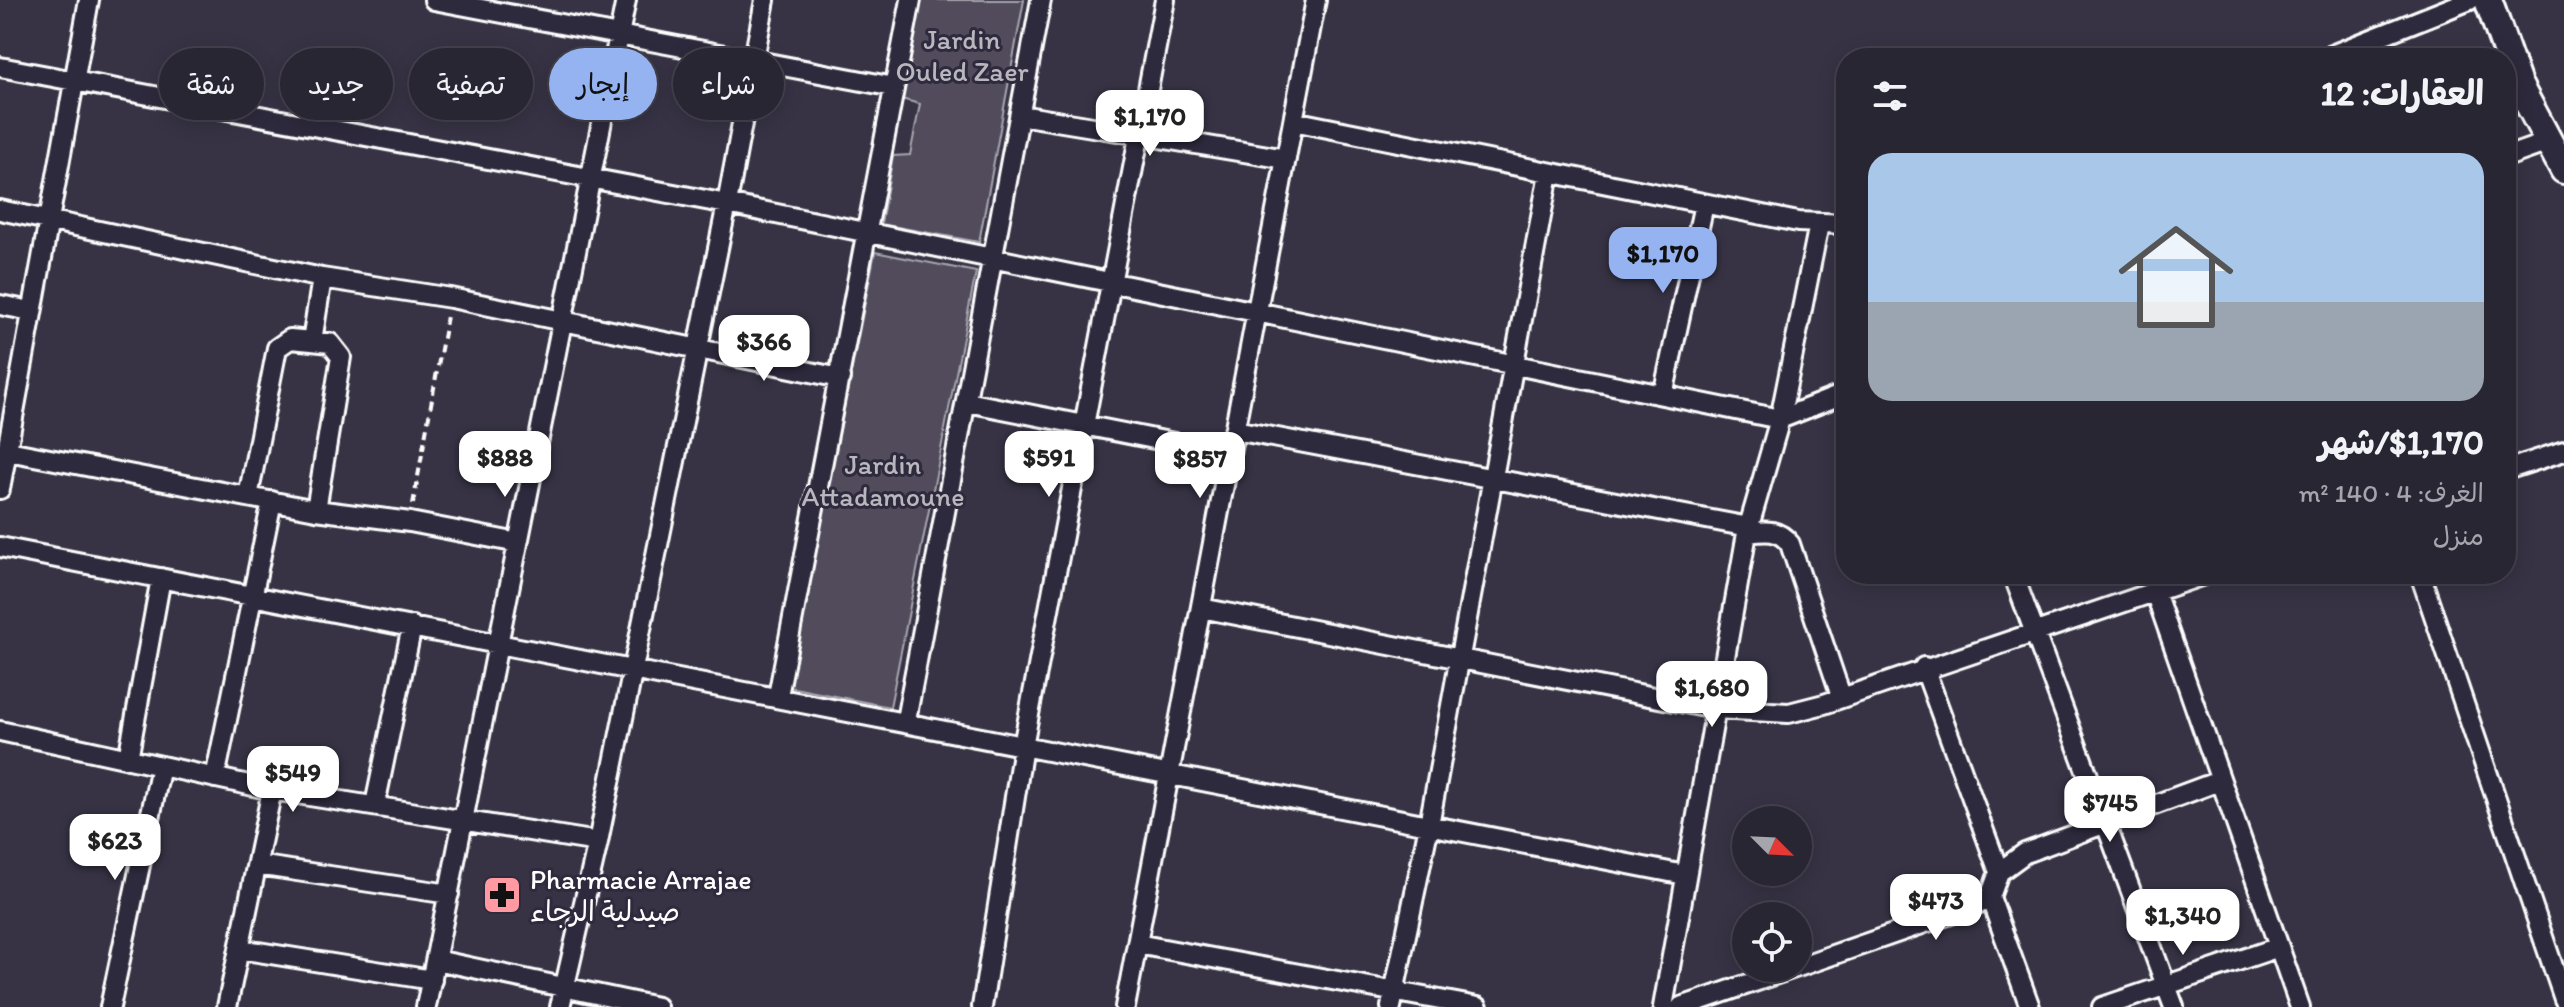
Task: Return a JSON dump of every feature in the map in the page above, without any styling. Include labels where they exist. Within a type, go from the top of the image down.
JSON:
[{"type":"main road","points":[[2488,0],[2505,48]]},
{"type":"main road","points":[[2516,78],[2564,170]]},
{"type":"street","points":[[0,489],[8,451],[8,389],[31,311],[89,0]]},
{"type":"street","points":[[434,0],[483,5],[681,48]]},
{"type":"street","points":[[426,1007],[626,0]]},
{"type":"street","points":[[756,48],[765,0]]},
{"type":"street","points":[[778,696],[911,0]]},
{"type":"street","points":[[906,720],[1041,0]]},
{"type":"street","points":[[982,1007],[1023,746],[1165,0]]},
{"type":"street","points":[[1125,1007],[1316,0]]},
{"type":"street","points":[[2349,48],[2470,0]]},
{"type":"street","points":[[0,67],[727,204],[1780,419],[1836,397]]},
{"type":"street","points":[[784,67],[894,87]]},
{"type":"street","points":[[1020,115],[1286,159]]},
{"type":"street","points":[[562,998],[598,842],[742,120]]},
{"type":"street","points":[[1293,121],[1704,204],[1819,224],[1836,224]]},
{"type":"street","points":[[2516,153],[2548,142]]},
{"type":"street","points":[[1393,999],[1429,825],[1549,173]]},
{"type":"street","points":[[1663,395],[1704,204]]},
{"type":"street","points":[[0,210],[322,278],[451,298],[840,378]]},
{"type":"street","points":[[1663,1007],[1748,530],[1780,419],[1819,224]]},
{"type":"street","points":[[312,341],[322,278]]},
{"type":"street","points":[[0,305],[31,311]]},
{"type":"street","points":[[248,497],[277,348],[290,339],[330,343],[341,357],[316,510]]},
{"type":"street","points":[[967,402],[1230,454]]},
{"type":"street","points":[[1235,430],[1748,530],[1774,531],[1790,544],[1841,696]]},
{"type":"street","points":[[8,451],[316,510],[410,522],[518,543]]},
{"type":"street","points":[[2516,467],[2564,451]]},
{"type":"street","points":[[215,778],[272,501]]},
{"type":"street","points":[[0,547],[633,666],[1168,776],[1685,875]]},
{"type":"street","points":[[128,759],[161,578]]},
{"type":"street","points":[[2016,584],[2103,824],[2174,1007]]},
{"type":"street","points":[[1201,608],[1460,656],[1715,709],[1789,713],[2178,584]]},
{"type":"street","points":[[2423,584],[2564,999]]},
{"type":"street","points":[[2155,592],[2300,1007]]},
{"type":"street","points":[[375,805],[412,626]]},
{"type":"street","points":[[1924,667],[1999,872]]},
{"type":"street","points":[[0,731],[272,790],[598,842]]},
{"type":"street","points":[[110,1007],[161,766]]},
{"type":"street","points":[[1812,962],[1977,905],[1990,897],[1999,872],[2025,853],[2219,781]]},
{"type":"street","points":[[227,1007],[272,790]]},
{"type":"street","points":[[257,865],[449,894]]},
{"type":"street","points":[[1990,897],[2030,1007]]},
{"type":"street","points":[[1137,944],[1393,999],[1478,1007]]},
{"type":"street","points":[[2102,1007],[2279,947]]},
{"type":"street","points":[[239,949],[432,980]]},
{"type":"street","points":[[436,960],[562,998],[657,1007]]},
{"type":"street","points":[[1681,1007],[1753,982]]},
{"type":"path","points":[[410,522],[451,298]]},
{"type":"green space","name":"Jardin Ouled Zaer","points":[[920,0],[1024,0],[979,242],[881,224],[893,156],[910,155],[920,104],[901,99]]},
{"type":"green space","name":"Jardin Attadamoune","points":[[875,252],[976,272],[890,707],[789,687]]},
{"type":"place","name":"Pharmacie Arrajae صيدلية الرجاء","points":[[502,895]]}]
